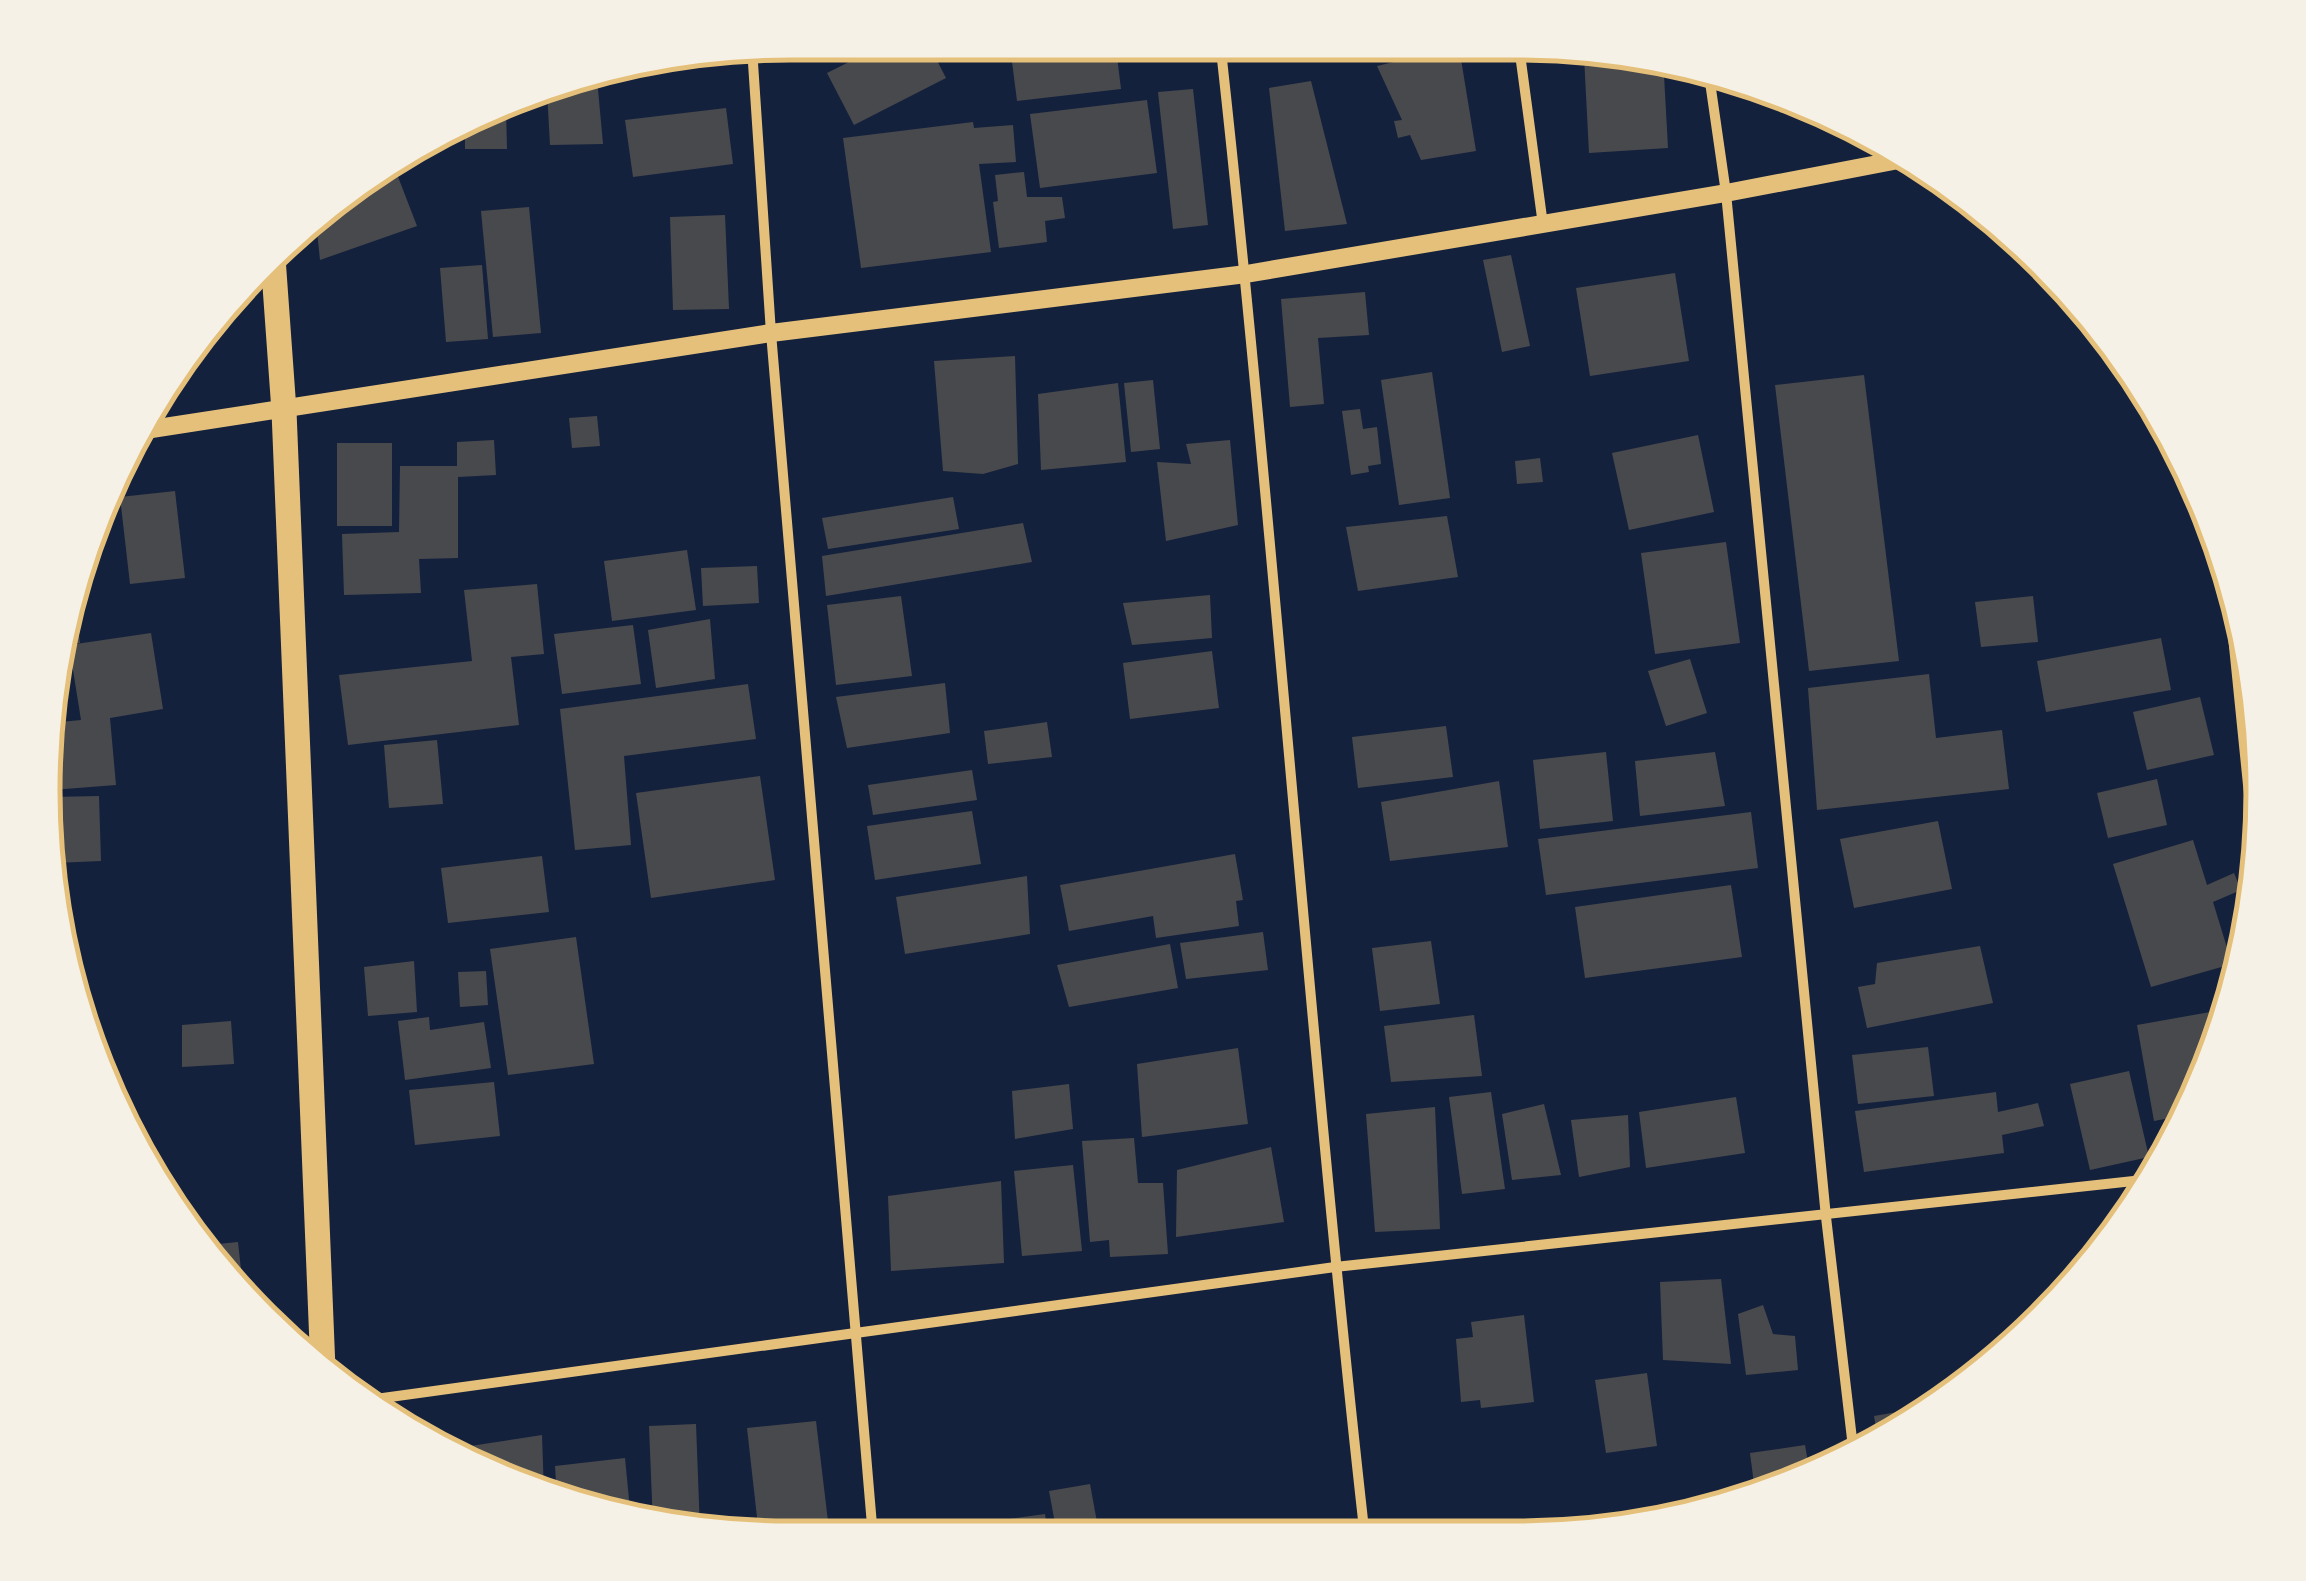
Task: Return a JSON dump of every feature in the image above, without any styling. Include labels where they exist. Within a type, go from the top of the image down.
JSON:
[{"type":"main road","points":[[275,273],[284,411],[321,1350]]},
{"type":"street","points":[[1223,60],[1246,274],[1335,1267],[1363,1521]]},
{"type":"street","points":[[1521,60],[1543,225]]},
{"type":"street","points":[[753,62],[771,333],[871,1521]]},
{"type":"street","points":[[1711,87],[1726,194],[1826,1217],[1852,1439]]},
{"type":"street","points":[[156,429],[771,333],[1246,274],[1726,194],[1888,162]]},
{"type":"street","points":[[2237,680],[2244,747]]},
{"type":"street","points":[[385,1398],[858,1336],[1335,1267],[1826,1217],[2133,1180]]},
{"type":"building","points":[[853,60],[937,60],[946,78],[854,125],[827,73]]},
{"type":"building","points":[[1012,60],[1117,60],[1121,89],[1017,101]]},
{"type":"building","points":[[1402,60],[1461,60],[1476,151],[1421,160],[1410,135],[1398,138],[1394,121],[1402,120],[1377,66]]},
{"type":"building","points":[[1584,64],[1664,75],[1668,148],[1589,153]]},
{"type":"building","points":[[1311,81],[1347,224],[1285,231],[1269,88]]},
{"type":"building","points":[[598,86],[603,144],[550,145],[548,102]]},
{"type":"building","points":[[1193,89],[1208,225],[1173,229],[1158,92]]},
{"type":"building","points":[[1147,100],[1157,173],[1040,188],[1030,114]]},
{"type":"building","points":[[726,108],[733,164],[633,177],[625,120]]},
{"type":"building","points":[[506,118],[507,149],[465,149],[465,136]]},
{"type":"building","points":[[973,122],[974,128],[1013,125],[1016,162],[979,164],[991,252],[861,268],[843,138]]},
{"type":"building","points":[[1024,172],[1027,197],[1062,197],[1065,218],[1045,221],[1047,242],[999,248],[993,202],[998,201],[995,175]]},
{"type":"building","points":[[397,175],[417,226],[320,260],[317,234]]},
{"type":"building","points":[[529,207],[541,333],[493,337],[481,211]]},
{"type":"building","points":[[725,215],[729,309],[673,310],[670,217]]},
{"type":"building","points":[[1511,255],[1530,346],[1502,352],[1483,260]]},
{"type":"building","points":[[482,265],[488,339],[446,342],[440,268]]},
{"type":"building","points":[[1675,273],[1689,361],[1590,376],[1576,288]]},
{"type":"building","points":[[1365,292],[1369,335],[1318,338],[1324,404],[1290,407],[1281,299]]},
{"type":"building","points":[[1015,356],[1018,464],[983,474],[943,471],[934,361]]},
{"type":"building","points":[[1432,372],[1450,498],[1399,505],[1381,380]]},
{"type":"building","points":[[1864,375],[1899,661],[1809,671],[1775,385]]},
{"type":"building","points":[[1153,380],[1160,449],[1131,452],[1124,383]]},
{"type":"building","points":[[1118,383],[1126,462],[1041,470],[1038,394]]},
{"type":"building","points":[[1360,409],[1363,429],[1377,427],[1381,464],[1368,466],[1369,472],[1351,475],[1342,411]]},
{"type":"building","points":[[597,416],[600,446],[572,448],[569,418]]},
{"type":"building","points":[[1698,435],[1714,512],[1629,530],[1612,453]]},
{"type":"building","points":[[494,440],[496,475],[458,477],[458,558],[419,559],[421,593],[344,595],[342,534],[399,532],[400,466],[457,466],[457,442]]},
{"type":"building","points":[[1230,440],[1238,525],[1166,541],[1157,462],[1191,464],[1186,444]]},
{"type":"building","points":[[337,443],[392,443],[392,526],[337,526]]},
{"type":"building","points":[[1540,458],[1543,482],[1517,484],[1515,461]]},
{"type":"building","points":[[175,491],[185,578],[130,584],[122,497]]},
{"type":"building","points":[[953,497],[959,529],[828,549],[822,518]]},
{"type":"building","points":[[1447,516],[1458,577],[1358,591],[1346,527]]},
{"type":"building","points":[[1023,523],[1032,562],[826,596],[822,556]]},
{"type":"building","points":[[1726,542],[1740,643],[1655,654],[1641,553]]},
{"type":"building","points":[[687,550],[696,610],[612,621],[604,561]]},
{"type":"building","points":[[757,566],[759,603],[703,606],[701,568]]},
{"type":"building","points":[[537,584],[544,654],[511,657],[519,725],[348,745],[339,675],[472,661],[464,590]]},
{"type":"building","points":[[1210,595],[1212,638],[1132,645],[1123,603]]},
{"type":"building","points":[[901,596],[912,676],[836,685],[827,605]]},
{"type":"building","points":[[2033,596],[2038,642],[1981,647],[1975,602]]},
{"type":"building","points":[[710,619],[715,679],[656,688],[648,630]]},
{"type":"building","points":[[633,625],[641,684],[562,694],[554,634]]},
{"type":"building","points":[[151,633],[163,709],[110,718],[116,785],[60,789],[64,722],[81,720],[72,662],[75,644]]},
{"type":"building","points":[[2161,638],[2171,690],[2046,712],[2037,661]]},
{"type":"building","points":[[1212,651],[1219,708],[1130,719],[1123,663]]},
{"type":"building","points":[[1690,659],[1707,713],[1666,726],[1648,671]]},
{"type":"building","points":[[1929,674],[1936,738],[2002,730],[2009,789],[1817,810],[1808,688]]},
{"type":"building","points":[[945,683],[950,733],[847,748],[836,697]]},
{"type":"building","points":[[748,684],[756,739],[624,756],[631,845],[575,850],[560,709]]},
{"type":"building","points":[[2200,697],[2214,755],[2147,770],[2133,712]]},
{"type":"building","points":[[1047,722],[1052,757],[988,764],[984,731]]},
{"type":"building","points":[[1446,726],[1453,777],[1358,788],[1352,737]]},
{"type":"building","points":[[437,740],[443,804],[389,808],[384,745]]},
{"type":"building","points":[[1606,752],[1613,821],[1540,829],[1533,760]]},
{"type":"building","points":[[1715,752],[1725,806],[1640,816],[1635,761]]},
{"type":"building","points":[[972,770],[977,800],[873,815],[868,785]]},
{"type":"building","points":[[760,776],[775,880],[651,898],[636,793]]},
{"type":"building","points":[[2157,779],[2167,825],[2108,838],[2097,793]]},
{"type":"building","points":[[1499,781],[1508,847],[1390,861],[1381,802]]},
{"type":"building","points":[[99,796],[101,861],[64,863],[60,797]]},
{"type":"building","points":[[972,811],[981,864],[875,880],[867,826]]},
{"type":"building","points":[[1751,812],[1758,868],[1546,895],[1538,839]]},
{"type":"building","points":[[1938,821],[1952,889],[1854,908],[1840,839]]},
{"type":"building","points":[[2193,840],[2207,885],[2234,873],[2239,891],[2213,902],[2228,951],[2224,966],[2151,987],[2113,864]]},
{"type":"building","points":[[1235,854],[1243,900],[1236,901],[1239,926],[1156,938],[1153,916],[1069,931],[1060,885]]},
{"type":"building","points":[[542,856],[549,912],[448,923],[441,868]]},
{"type":"building","points":[[1027,876],[1030,934],[905,954],[896,897]]},
{"type":"building","points":[[1731,885],[1742,957],[1585,978],[1575,907]]},
{"type":"building","points":[[1263,932],[1268,970],[1186,979],[1180,943]]},
{"type":"building","points":[[576,937],[594,1064],[508,1075],[490,949]]},
{"type":"building","points":[[1431,941],[1440,1004],[1380,1011],[1372,948]]},
{"type":"building","points":[[1170,944],[1178,988],[1069,1007],[1057,965]]},
{"type":"building","points":[[1980,946],[1993,1003],[1867,1028],[1858,987],[1875,984],[1877,963]]},
{"type":"building","points":[[414,961],[417,1012],[368,1016],[364,967]]},
{"type":"building","points":[[486,971],[488,1005],[460,1007],[458,972]]},
{"type":"building","points":[[2211,1012],[2169,1118],[2154,1121],[2137,1025]]},
{"type":"building","points":[[1474,1015],[1482,1076],[1391,1082],[1384,1026]]},
{"type":"building","points":[[429,1017],[430,1030],[484,1022],[491,1068],[405,1080],[398,1021]]},
{"type":"building","points":[[231,1021],[234,1064],[182,1067],[182,1025]]},
{"type":"building","points":[[1928,1047],[1934,1096],[1858,1104],[1852,1055]]},
{"type":"building","points":[[1238,1048],[1248,1124],[1142,1137],[1137,1064]]},
{"type":"building","points":[[2129,1071],[2147,1157],[2090,1170],[2070,1084]]},
{"type":"building","points":[[494,1082],[500,1136],[415,1145],[409,1090]]},
{"type":"building","points":[[1069,1084],[1073,1129],[1015,1139],[1012,1091]]},
{"type":"building","points":[[1491,1092],[1505,1189],[1462,1194],[1449,1097]]},
{"type":"building","points":[[1996,1092],[1998,1112],[2038,1103],[2044,1126],[2002,1135],[2004,1153],[1864,1172],[1855,1111]]},
{"type":"building","points":[[1736,1097],[1745,1153],[1646,1168],[1639,1112]]},
{"type":"building","points":[[1544,1104],[1561,1175],[1512,1180],[1502,1114]]},
{"type":"building","points":[[1435,1107],[1440,1229],[1375,1232],[1366,1114]]},
{"type":"building","points":[[1628,1115],[1630,1167],[1579,1177],[1571,1120]]},
{"type":"building","points":[[1134,1138],[1138,1183],[1163,1183],[1168,1254],[1110,1257],[1109,1240],[1090,1242],[1082,1141]]},
{"type":"building","points":[[1271,1147],[1284,1222],[1176,1237],[1177,1170]]},
{"type":"building","points":[[1073,1165],[1082,1251],[1022,1256],[1014,1171]]},
{"type":"building","points":[[1001,1181],[1004,1263],[891,1271],[888,1196]]},
{"type":"building","points":[[238,1242],[241,1272],[241,1272],[218,1244]]},
{"type":"building","points":[[1721,1279],[1731,1364],[1663,1360],[1660,1282]]},
{"type":"building","points":[[1763,1305],[1773,1334],[1795,1336],[1798,1370],[1746,1375],[1738,1314]]},
{"type":"building","points":[[1524,1315],[1534,1402],[1481,1408],[1480,1400],[1461,1402],[1456,1339],[1473,1337],[1471,1322]]},
{"type":"building","points":[[1647,1373],[1657,1446],[1606,1453],[1595,1380]]},
{"type":"building","points":[[1899,1412],[1876,1426],[1874,1416]]},
{"type":"building","points":[[816,1421],[828,1521],[757,1520],[747,1428]]},
{"type":"building","points":[[696,1424],[699,1515],[652,1508],[649,1426]]},
{"type":"building","points":[[542,1435],[543,1477],[511,1465],[468,1446]]},
{"type":"building","points":[[1805,1445],[1808,1460],[1754,1481],[1750,1453]]},
{"type":"building","points":[[625,1458],[629,1503],[556,1482],[555,1466]]},
{"type":"building","points":[[1090,1484],[1097,1521],[1055,1521],[1049,1491]]},
{"type":"building","points":[[1045,1514],[1046,1521],[994,1521]]}]
